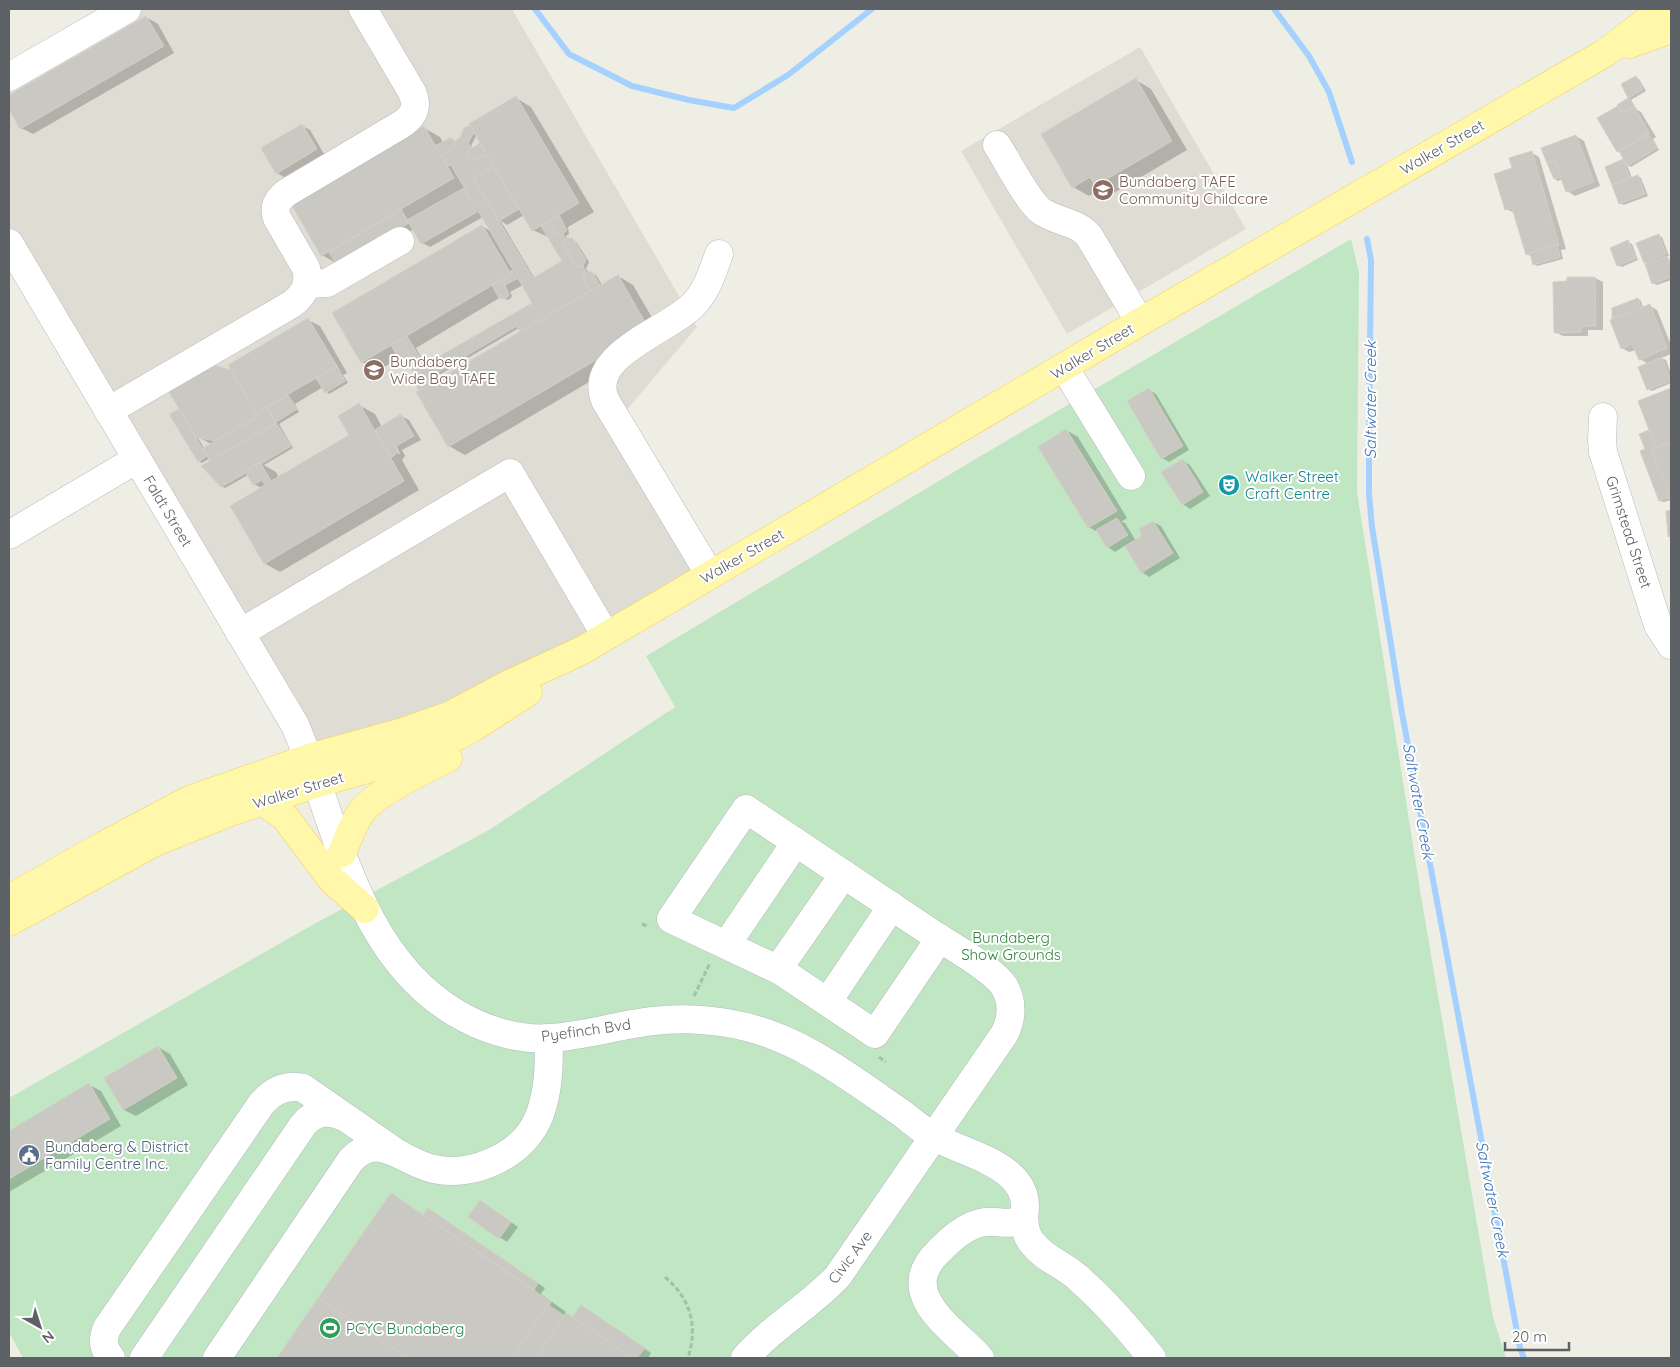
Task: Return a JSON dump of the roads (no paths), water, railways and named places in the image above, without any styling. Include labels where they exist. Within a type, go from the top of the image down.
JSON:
[{"type":"main road","name":"Walker Street","points":[[9,899],[189,800],[309,758],[403,732],[451,715],[507,685],[580,651],[1140,322],[1604,53],[1662,9]]},
{"type":"main road","name":"Walker Street","points":[[1604,53],[1671,29]]},
{"type":"main road","name":"Walker Street","points":[[9,922],[155,842],[230,812],[318,783],[424,752],[474,727],[545,680],[580,651]]},
{"type":"main road","points":[[342,853],[356,821],[367,805],[392,788],[501,728],[518,715],[545,680]]},
{"type":"main road","points":[[262,802],[285,817],[332,880],[365,909]]},
{"type":"street","points":[[9,77],[128,9]]},
{"type":"street","points":[[108,411],[300,298],[307,284],[308,275],[306,268],[277,218],[275,211],[278,199],[402,124],[410,118],[415,109],[416,100],[412,92],[363,9]]},
{"type":"street","points":[[997,145],[1034,204],[1047,215],[1084,230],[1089,236],[1140,322]]},
{"type":"street","points":[[307,284],[327,283],[400,241]]},
{"type":"street","name":"Faldt Street","points":[[9,243],[291,719],[318,783]]},
{"type":"street","points":[[710,575],[602,392],[606,371],[620,354],[681,316],[701,296],[709,282],[719,254]]},
{"type":"street","points":[[1064,367],[1131,476]]},
{"type":"street","name":"Grimstead Street","points":[[1603,418],[1603,452],[1658,625],[1671,644]]},
{"type":"street","points":[[9,535],[137,459]]},
{"type":"street","points":[[240,633],[510,473],[606,636]]},
{"type":"street","name":"Pyefinch Bvd","points":[[318,783],[353,885],[365,909],[379,934],[406,971],[435,1000],[457,1014],[500,1032],[524,1037],[549,1038],[652,1021],[680,1019],[704,1020],[754,1029],[779,1037],[827,1062],[933,1136],[998,1166],[1011,1176],[1024,1195],[1025,1229],[1032,1244],[1072,1272],[1094,1291],[1122,1321],[1152,1358]]},
{"type":"street","name":"Civic Ave","points":[[727,944],[671,919],[746,809],[940,938],[998,979],[1008,995],[1011,1015],[1005,1033],[838,1276],[823,1293],[765,1338],[744,1358]]},
{"type":"street","points":[[796,842],[727,944],[778,969],[875,1034],[940,938]]},
{"type":"street","points":[[778,969],[844,874]]},
{"type":"street","points":[[828,1001],[892,906]]},
{"type":"street","points":[[217,1358],[351,1160],[357,1154],[371,1147],[388,1149],[418,1164],[448,1172],[482,1167],[502,1157],[532,1131],[540,1115],[549,1074],[549,1038]]},
{"type":"street","points":[[111,1358],[105,1350],[103,1342],[107,1328],[267,1098],[282,1088],[303,1088],[397,1154]]},
{"type":"street","points":[[144,1358],[303,1125],[315,1114],[322,1112],[334,1112],[344,1117]]},
{"type":"street","points":[[980,1358],[937,1317],[930,1307],[924,1293],[925,1270],[940,1249],[968,1227],[981,1222],[1014,1223],[1024,1217]]},
{"type":"waterway","name":"Saltwater Creek","points":[[535,9],[569,54],[632,86],[689,100],[734,108],[788,75],[872,9]]},
{"type":"waterway","name":"Saltwater Creek","points":[[1274,9],[1309,56],[1329,92],[1352,162]]},
{"type":"waterway","name":"Saltwater Creek","points":[[1367,239],[1371,260],[1369,494],[1372,527],[1402,713],[1520,1348],[1524,1358]]},
{"type":"place","name":"Bundaberg TAFE Community Childcare","points":[[1103,190]]},
{"type":"place","name":"Bundaberg Wide Bay TAFE","points":[[374,370]]},
{"type":"place","name":"Walker Street Craft Centre","points":[[1229,485]]},
{"type":"place","name":"Bundaberg & District Family Centre Inc.","points":[[29,1155]]},
{"type":"place","name":"PCYC Bundaberg","points":[[330,1328]]},
{"type":"park label","name":"Bundaberg Show Grounds","points":[[1011,946]]}]
